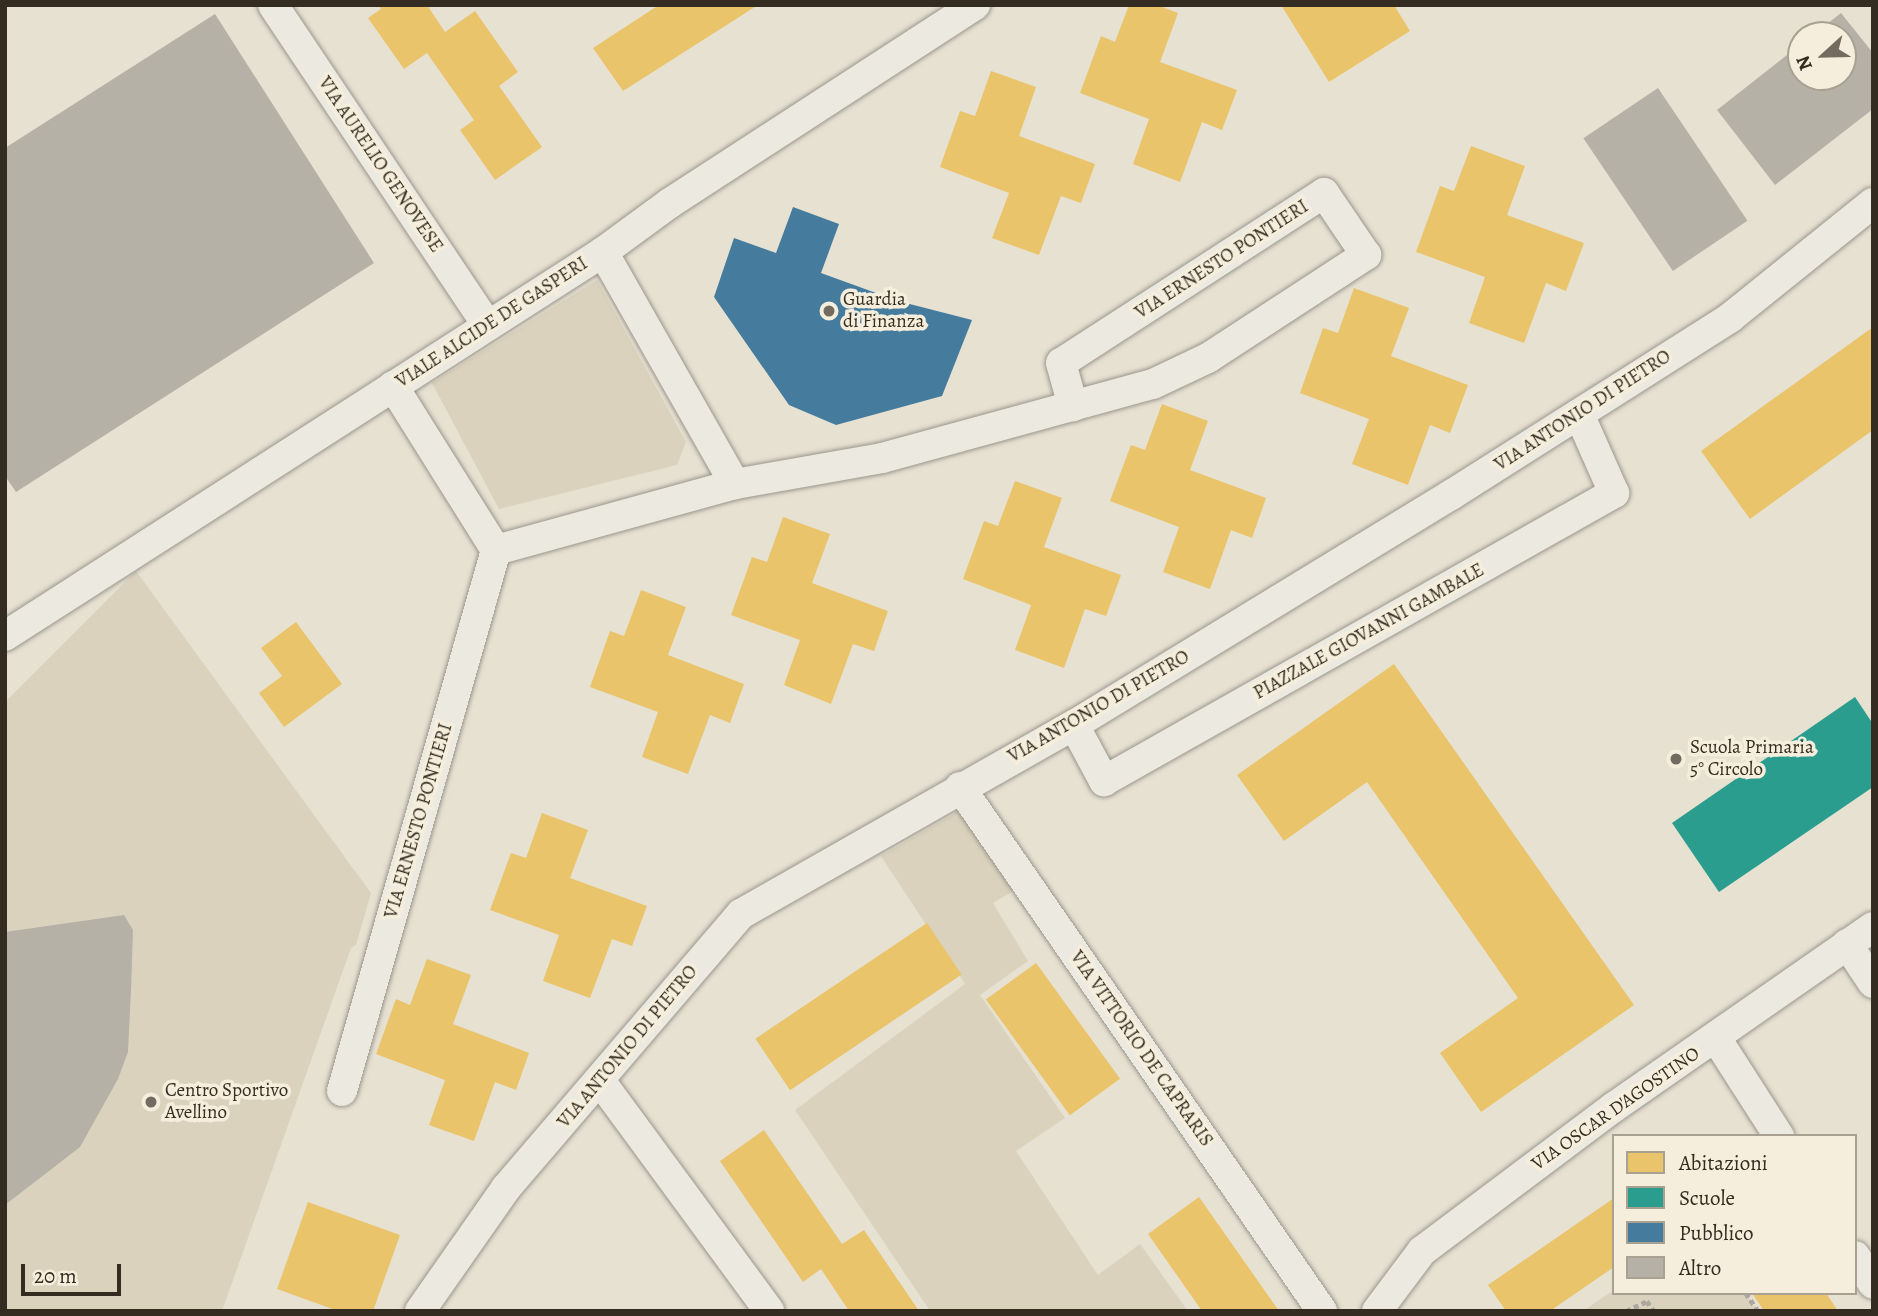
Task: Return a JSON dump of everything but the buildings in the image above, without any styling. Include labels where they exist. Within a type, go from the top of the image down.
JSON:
[{"type":"street","name":"VIA AURELIO GENOVESE","points":[[273,5],[487,325]]},
{"type":"street","name":"VIALE ALCIDE DE GASPERI","points":[[5,636],[603,251],[670,203],[975,5]]},
{"type":"street","name":"VIA ERNESTO PONTIERI","points":[[342,1091],[496,550],[735,484],[882,458],[1073,406],[1153,384],[1208,358],[1366,254],[1324,193],[1061,363],[1073,406]]},
{"type":"street","name":"VIA ANTONIO DI PIETRO","points":[[420,1311],[506,1188],[601,1082],[741,914],[1074,725],[1579,414],[1731,317],[1873,203]]},
{"type":"street","points":[[603,251],[735,484]]},
{"type":"street","points":[[393,386],[496,550]]},
{"type":"street","name":"PIAZZALE GIOVANNI GAMBALE","points":[[1074,725],[1104,781],[1614,493],[1579,414]]},
{"type":"street","name":"VIA VITTORIO DE CAPRARIS","points":[[960,788],[1322,1311]]},
{"type":"street","name":"VIA OSCAR D'AGOSTINO","points":[[1377,1311],[1422,1251],[1614,1107],[1873,927]]},
{"type":"street","points":[[1847,944],[1873,983]]},
{"type":"street","points":[[1716,1038],[1778,1134]]},
{"type":"street","points":[[601,1082],[769,1311]]},
{"type":"street","points":[[1857,1259],[1873,1284]]},
{"type":"path","points":[[1646,1295],[1654,1311]]},
{"type":"path","points":[[1747,1295],[1758,1311]]},
{"type":"path","points":[[1626,1311],[1647,1301]]},
{"type":"shaded area","points":[[597,280],[686,442],[677,465],[499,509],[432,383]]},
{"type":"shaded area","name":"Centro Sportivo Avellino","points":[[136,571],[371,893],[356,945],[351,948],[222,1311],[5,1311],[5,702]]},
{"type":"shaded area","points":[[961,810],[1015,890],[993,903],[1028,961],[980,995],[1065,1118],[1016,1151],[1098,1275],[1140,1244],[1188,1311],[930,1311],[795,1110],[965,984],[881,856]]},
{"type":"shaded area","points":[[1612,1291],[1612,1295],[1747,1295],[1758,1311],[1583,1311]]},
{"type":"place","name":"Guardia di Finanza","points":[[829,311]]},
{"type":"place","name":"Scuola Primaria 5° Circolo","points":[[1676,759]]},
{"type":"place","name":"Centro Sportivo Avellino","points":[[151,1102]]}]
